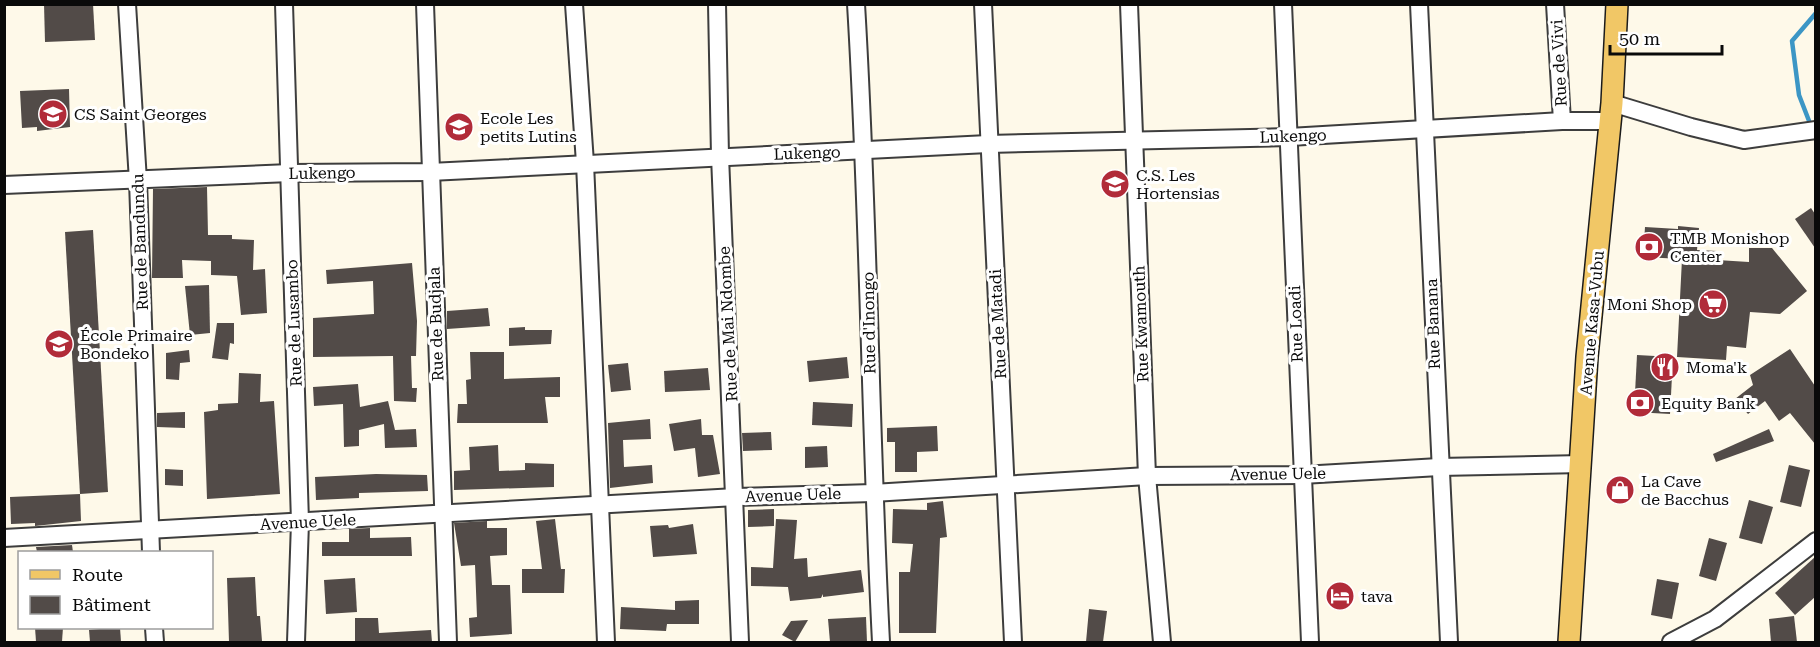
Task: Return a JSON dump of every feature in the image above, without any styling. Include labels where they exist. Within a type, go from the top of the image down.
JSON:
[{"type":"main road","name":"Avenue Kasa-Vubu","points":[[1569,642],[1587,357],[1611,112],[1617,4]]},
{"type":"street","name":"Rue de Bandundu","points":[[127,4],[138,181],[151,551]]},
{"type":"street","name":"Rue de Lusambo","points":[[284,4],[300,522],[296,642]]},
{"type":"street","name":"Rue de Budjala","points":[[425,4],[448,642]]},
{"type":"street","points":[[574,4],[585,163],[606,642]]},
{"type":"street","name":"Rue de Mai Ndombe","points":[[717,4],[720,156],[736,497],[740,642]]},
{"type":"street","name":"Rue d'Inongo","points":[[856,4],[865,151],[873,493],[881,642]]},
{"type":"street","name":"Rue de Matadi","points":[[983,4],[1013,642]]},
{"type":"street","name":"Rue Kwamouth","points":[[1129,4],[1147,476],[1162,642]]},
{"type":"street","name":"Rue Loadi","points":[[1283,4],[1310,642]]},
{"type":"street","name":"Rue Banana","points":[[1419,4],[1449,642]]},
{"type":"street","name":"Rue de Vivi","points":[[1555,4],[1562,121]]},
{"type":"street","name":"Lukengo","points":[[4,185],[290,173],[430,172],[988,144],[1289,136],[1562,121],[1611,112],[1691,127],[1744,140],[1815,130]]},
{"type":"street","name":"Avenue Uele","points":[[4,538],[736,497],[873,493],[1147,476],[1302,475],[1439,467],[1582,464]]},
{"type":"street","points":[[1671,642],[1715,619],[1815,541]]},
{"type":"building","points":[[44,4],[93,4],[95,40],[45,42]]},
{"type":"building","points":[[69,89],[70,127],[37,131],[37,127],[22,128],[20,91]]},
{"type":"building","points":[[207,187],[208,235],[232,235],[232,239],[254,240],[253,270],[265,269],[267,313],[241,315],[237,276],[211,275],[211,261],[182,260],[183,278],[152,278],[153,189]]},
{"type":"building","points":[[1811,208],[1815,214],[1815,248],[1795,219]]},
{"type":"building","points":[[1678,226],[1699,228],[1697,250],[1717,251],[1717,260],[1749,262],[1749,248],[1772,248],[1807,291],[1780,314],[1750,312],[1746,348],[1727,346],[1726,360],[1677,357],[1682,259],[1643,257],[1645,227],[1678,229]]},
{"type":"building","points":[[93,230],[108,492],[80,494],[65,232]]},
{"type":"building","points":[[412,263],[417,321],[416,356],[411,356],[412,388],[417,388],[416,402],[394,401],[393,356],[313,357],[313,318],[374,314],[373,281],[327,284],[326,270]]},
{"type":"building","points":[[209,285],[210,333],[190,335],[185,286]]},
{"type":"building","points":[[488,308],[490,326],[447,329],[447,311]]},
{"type":"building","points":[[217,323],[234,323],[234,344],[230,343],[228,360],[212,358]]},
{"type":"building","points":[[525,327],[525,330],[552,330],[551,344],[509,346],[509,328]]},
{"type":"building","points":[[1790,349],[1815,386],[1815,444],[1790,413],[1779,421],[1765,401],[1748,414],[1735,399],[1753,385],[1750,375]]},
{"type":"building","points":[[189,350],[190,362],[180,363],[179,380],[166,379],[166,353]]},
{"type":"building","points":[[470,352],[504,352],[504,379],[560,377],[560,397],[545,397],[548,423],[457,423],[458,404],[467,404],[466,380],[471,379]]},
{"type":"building","points":[[1637,355],[1673,357],[1670,414],[1634,412]]},
{"type":"building","points":[[847,357],[849,378],[809,382],[807,361]]},
{"type":"building","points":[[628,363],[631,390],[611,392],[608,365]]},
{"type":"building","points":[[708,368],[710,390],[665,392],[664,371]]},
{"type":"building","points":[[239,373],[261,374],[260,402],[274,401],[280,494],[207,499],[204,412],[218,410],[218,404],[238,403]]},
{"type":"building","points":[[358,384],[360,407],[388,401],[395,430],[416,429],[417,447],[385,448],[384,424],[359,430],[359,446],[344,447],[343,404],[314,406],[313,387]]},
{"type":"building","points":[[813,402],[853,404],[852,427],[812,425]]},
{"type":"building","points":[[185,412],[185,428],[157,427],[157,413]]},
{"type":"building","points":[[650,419],[651,439],[623,440],[624,467],[652,465],[653,483],[610,488],[608,423]]},
{"type":"building","points":[[701,419],[702,435],[713,435],[720,474],[698,477],[695,448],[674,451],[669,424]]},
{"type":"building","points":[[937,426],[938,451],[917,452],[917,472],[895,472],[895,442],[887,442],[887,428]]},
{"type":"building","points":[[1769,429],[1774,441],[1716,462],[1713,454]]},
{"type":"building","points":[[771,432],[772,450],[743,451],[742,433]]},
{"type":"building","points":[[498,445],[499,471],[525,470],[525,463],[554,464],[554,487],[454,490],[454,471],[470,470],[469,447]]},
{"type":"building","points":[[827,446],[828,467],[805,468],[805,447]]},
{"type":"building","points":[[1789,465],[1810,470],[1801,507],[1780,502]]},
{"type":"building","points":[[165,469],[183,470],[183,486],[165,485]]},
{"type":"building","points":[[376,474],[427,475],[428,491],[359,493],[359,498],[316,500],[315,477]]},
{"type":"building","points":[[80,494],[81,521],[35,526],[35,523],[11,524],[10,497]]},
{"type":"building","points":[[1749,500],[1773,507],[1762,544],[1739,538]]},
{"type":"building","points":[[943,501],[947,537],[940,538],[936,633],[899,633],[899,572],[910,572],[913,544],[892,543],[893,509],[927,510],[927,503]]},
{"type":"building","points":[[774,509],[774,526],[748,527],[748,510]]},
{"type":"building","points":[[555,519],[561,569],[565,569],[564,593],[522,593],[522,569],[542,569],[536,521]]},
{"type":"building","points":[[776,519],[797,520],[794,559],[807,558],[808,577],[861,570],[864,592],[823,597],[823,594],[821,598],[790,601],[788,587],[751,586],[751,567],[773,568]]},
{"type":"building","points":[[487,521],[487,528],[507,528],[507,555],[490,556],[492,585],[510,585],[512,634],[470,637],[469,618],[477,617],[475,565],[461,566],[454,523]]},
{"type":"building","points":[[693,524],[697,554],[653,557],[650,526],[668,525],[669,528]]},
{"type":"building","points":[[370,528],[370,538],[411,537],[412,556],[322,556],[322,542],[349,542],[349,529]]},
{"type":"building","points":[[1709,538],[1727,543],[1716,581],[1699,576]]},
{"type":"building","points":[[72,545],[73,551],[37,551],[36,547]]},
{"type":"building","points":[[1815,557],[1815,597],[1795,615],[1775,593]]},
{"type":"building","points":[[255,577],[257,616],[260,616],[262,641],[229,642],[227,578]]},
{"type":"building","points":[[355,578],[357,612],[326,614],[324,580]]},
{"type":"building","points":[[1657,579],[1679,583],[1672,619],[1651,615]]},
{"type":"building","points":[[699,600],[699,624],[667,624],[666,631],[620,629],[621,607],[675,610],[675,601]]},
{"type":"building","points":[[1089,609],[1107,611],[1103,642],[1086,642]]},
{"type":"building","points":[[1794,616],[1797,642],[1771,642],[1769,619]]},
{"type":"building","points":[[866,617],[867,642],[830,642],[828,619]]},
{"type":"building","points":[[355,618],[378,618],[379,633],[431,630],[432,642],[355,642]]},
{"type":"building","points":[[808,620],[795,642],[782,635],[791,621]]},
{"type":"building","points":[[35,629],[63,629],[62,642],[36,642]]},
{"type":"building","points":[[120,629],[121,642],[90,642],[89,630]]},
{"type":"waterway","points":[[1811,126],[1799,95],[1792,41],[1816,13]]},
{"type":"place","name":"CS Saint Georges","points":[[53,114]]},
{"type":"place","name":"Ecole Les petits Lutins","points":[[459,127]]},
{"type":"place","name":"C.S. Les Hortensias","points":[[1115,184]]},
{"type":"place","name":"TMB Monishop Center","points":[[1649,247]]},
{"type":"place","name":"Moni Shop","points":[[1713,304]]},
{"type":"place","name":"École Primaire Bondeko","points":[[59,344]]},
{"type":"place","name":"Moma'k","points":[[1665,367]]},
{"type":"place","name":"Equity Bank","points":[[1640,403]]},
{"type":"place","name":"La Cave de Bacchus","points":[[1620,490]]},
{"type":"place","name":"tava","points":[[1340,596]]}]
